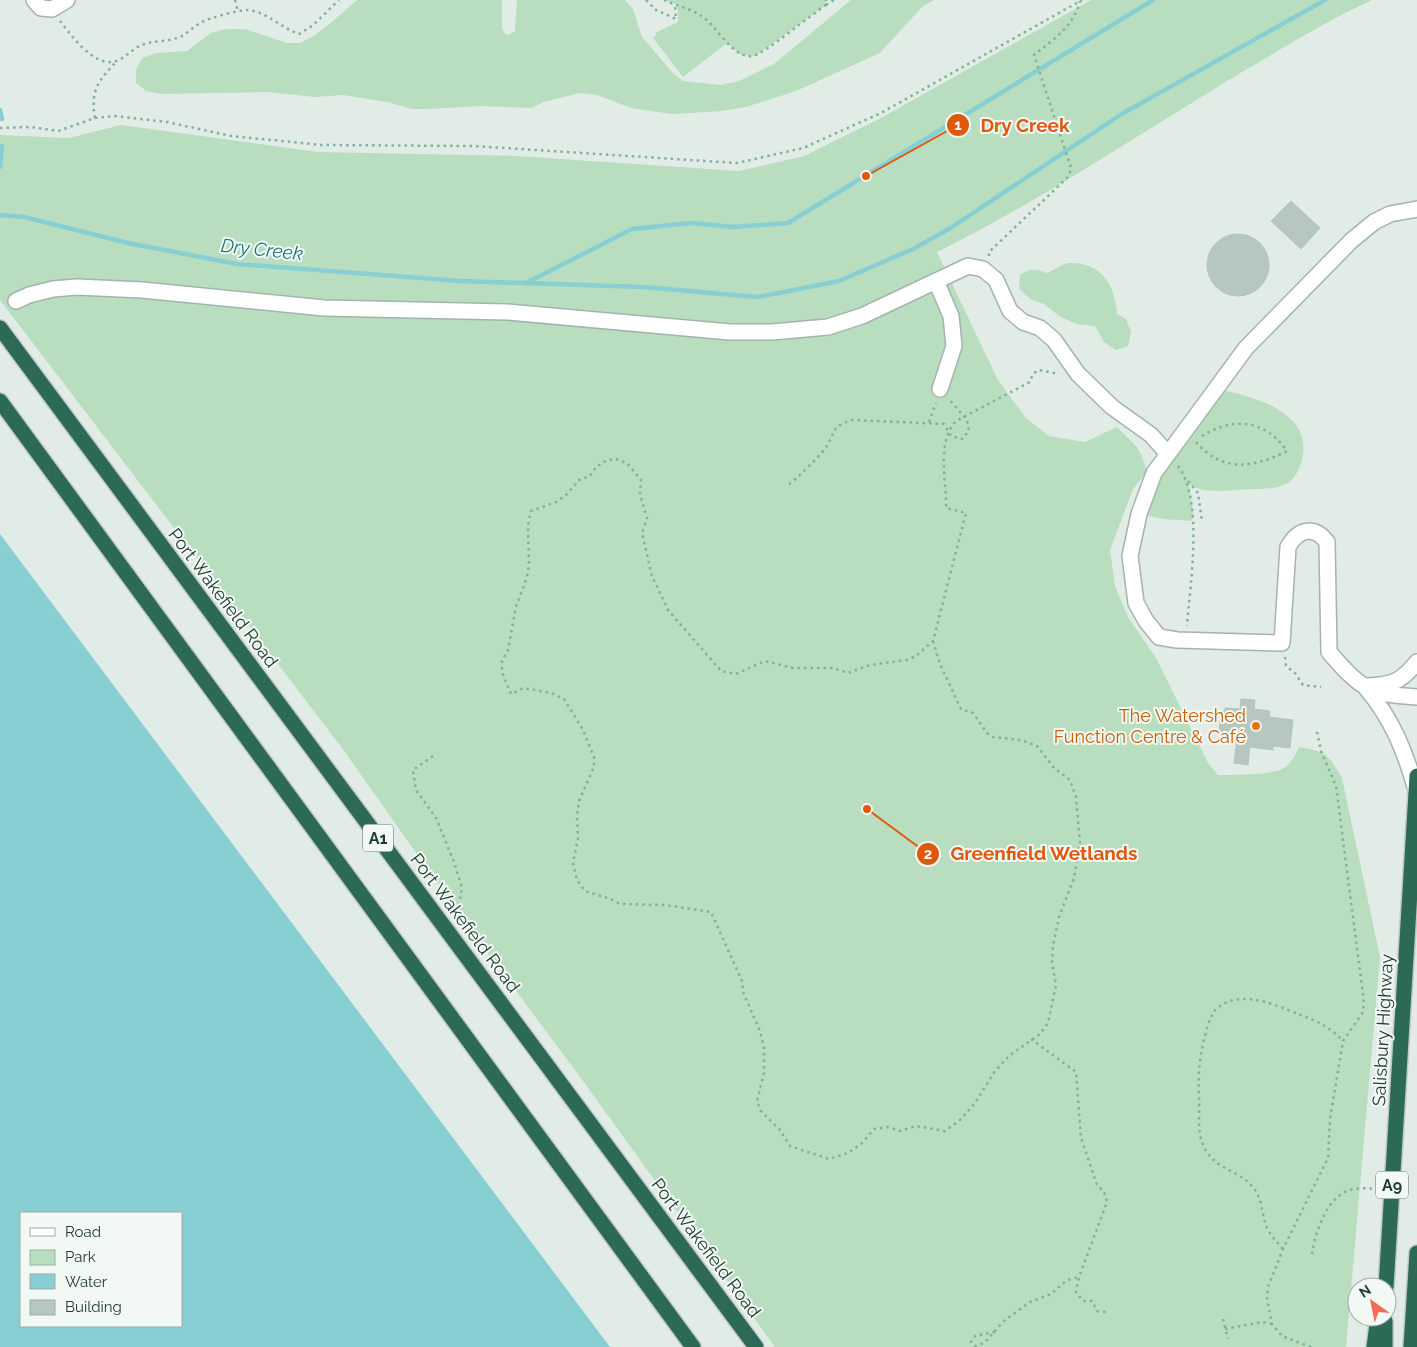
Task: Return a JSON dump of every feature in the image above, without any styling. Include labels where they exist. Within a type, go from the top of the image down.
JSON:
[{"type":"highway","name":"Port Wakefield Road","points":[[0,328],[756,1347]]},
{"type":"highway","points":[[0,401],[693,1347]]},
{"type":"highway","name":"Salisbury Highway","points":[[1385,1277],[1398,1104],[1416,784]]},
{"type":"highway","points":[[1411,1347],[1417,1253]]},
{"type":"highway","points":[[1374,1347],[1377,1327]]},
{"type":"highway","points":[[1385,1327],[1385,1347]]},
{"type":"street","points":[[34,0],[41,8],[52,9],[67,0]]},
{"type":"street","points":[[1416,784],[1399,737],[1387,715],[1363,686],[1351,677],[1329,652],[1327,542],[1321,534],[1311,530],[1301,531],[1293,537],[1288,547],[1282,643],[1159,638],[1146,621],[1136,602],[1131,576],[1130,556],[1139,514],[1154,473],[1168,454],[1191,434],[1246,348],[1351,241],[1374,222],[1390,214],[1417,209]]},
{"type":"street","points":[[16,301],[29,295],[53,289],[77,287],[142,290],[324,308],[508,312],[730,332],[772,332],[828,327],[862,316],[968,266],[983,269],[996,280],[1010,311],[1022,322],[1040,328],[1054,340],[1078,374],[1112,407],[1151,435],[1168,454]]},
{"type":"street","points":[[936,282],[951,316],[954,346],[940,389]]},
{"type":"street","points":[[1363,686],[1388,685],[1397,681],[1417,662]]},
{"type":"street","points":[[1363,686],[1384,695],[1417,697]]},
{"type":"path","points":[[235,0],[238,12]]},
{"type":"path","points":[[95,118],[92,106],[94,90],[104,74],[117,61],[140,46],[179,37],[202,22],[246,10],[264,15],[289,31],[299,34],[312,26],[339,0]]},
{"type":"path","points":[[646,0],[656,10],[676,19],[676,6]]},
{"type":"path","points":[[664,0],[701,15],[727,43],[741,55],[748,57],[755,56],[834,0]]},
{"type":"path","points":[[996,280],[988,263],[989,252],[1069,176],[1071,168],[1034,55],[1062,32],[1077,12],[1081,0]]},
{"type":"path","points":[[0,128],[31,128],[58,131],[95,118],[114,116],[166,122],[231,136],[322,145],[474,146],[737,163],[803,148],[881,113],[1081,0]]},
{"type":"path","points":[[52,9],[70,34],[94,57],[107,62],[117,61]]},
{"type":"path","points":[[933,641],[916,656],[907,660],[870,665],[848,673],[833,668],[793,668],[765,661],[736,674],[721,671],[668,610],[652,576],[642,532],[646,518],[640,494],[640,480],[627,463],[616,459],[608,460],[596,467],[590,476],[579,480],[567,494],[556,502],[531,511],[528,525],[529,565],[516,607],[513,633],[502,661],[502,672],[511,694],[524,688],[551,693],[564,699],[583,730],[594,757],[594,768],[579,801],[577,817],[578,838],[573,863],[577,880],[585,891],[611,899],[620,904],[665,905],[712,912],[742,981],[743,992],[760,1031],[765,1061],[757,1101],[761,1111],[780,1130],[790,1146],[830,1158],[848,1153],[861,1144],[874,1129],[888,1127],[900,1131],[916,1126],[945,1131],[960,1120],[975,1102],[994,1071],[1010,1054],[1040,1034],[1048,1023],[1056,985],[1052,963],[1053,946],[1060,917],[1074,878],[1080,842],[1076,797],[1070,780],[1054,768],[1037,746],[1021,740],[993,737],[987,733],[973,713],[961,709],[940,664],[933,641],[966,513],[946,508],[943,457],[949,433],[956,421],[1030,382],[1033,374],[1039,370],[1078,374]]},
{"type":"path","points":[[788,484],[797,480],[808,464],[825,449],[833,430],[840,424],[852,420],[929,422],[944,424],[953,438],[962,438],[966,435],[968,425],[965,417],[940,389],[929,422]]},
{"type":"path","points":[[1240,422],[1273,435],[1287,451],[1255,464],[1234,464],[1213,457],[1191,434],[1240,422]]},
{"type":"path","points":[[1168,454],[1198,494],[1202,521]]},
{"type":"path","points":[[1183,474],[1190,489],[1193,512],[1186,640]]},
{"type":"path","points":[[1282,643],[1286,666],[1295,673],[1304,685],[1321,686]]},
{"type":"path","points":[[1311,1347],[1282,1336],[1272,1324],[1267,1300],[1268,1287],[1283,1249],[1328,1158],[1330,1118],[1343,1041],[1363,1012],[1364,1002],[1336,786],[1321,752],[1317,732]]},
{"type":"path","points":[[433,756],[413,770],[414,783],[416,790],[436,818],[454,862],[462,888],[459,904]]},
{"type":"path","points":[[1283,1249],[1274,1240],[1267,1226],[1262,1204],[1252,1186],[1238,1176],[1224,1170],[1210,1156],[1202,1142],[1198,1066],[1206,1032],[1215,1010],[1231,1000],[1248,999],[1271,1002],[1313,1018],[1332,1030],[1343,1041]]},
{"type":"path","points":[[1031,1039],[1076,1072],[1082,1138],[1097,1185],[1104,1192],[1107,1202],[1078,1277],[1076,1292],[1082,1301],[1092,1301],[1097,1311],[1106,1312]]},
{"type":"path","points":[[1312,1254],[1314,1239],[1323,1219],[1340,1195],[1360,1188],[1392,1189]]},
{"type":"path","points":[[995,1332],[975,1336],[971,1342],[975,1346],[984,1343],[995,1332],[1004,1322],[1030,1302],[1055,1292],[1067,1280],[1078,1277]]},
{"type":"path","points":[[1223,1319],[1228,1339]]},
{"type":"path","points":[[1225,1329],[1262,1322],[1272,1324]]},
{"type":"green space","points":[[357,0],[502,0],[502,28],[505,34],[509,35],[515,31],[517,0],[625,0],[633,9],[642,37],[673,73],[683,81],[721,85],[739,81],[774,64],[851,0],[934,0],[922,7],[880,53],[796,91],[746,107],[722,111],[672,114],[631,108],[597,95],[579,93],[544,102],[531,108],[482,106],[412,109],[387,102],[343,95],[315,97],[267,92],[162,94],[146,91],[136,83],[136,69],[142,58],[156,53],[187,51],[211,33],[226,29],[245,29],[287,43],[300,43],[312,37],[332,22]]},
{"type":"green space","points":[[664,0],[826,0],[826,5],[755,56],[741,55],[727,43],[683,77],[653,38],[657,35],[655,33],[678,22],[678,5]]},
{"type":"green space","points":[[1091,0],[1372,0],[1305,35],[1062,183],[937,252],[998,380],[1026,418],[1049,436],[1085,442],[1117,427],[1136,446],[1142,456],[1147,472],[1133,489],[1110,550],[1115,586],[1128,617],[1156,658],[1208,763],[1218,775],[1277,771],[1288,765],[1299,747],[1326,755],[1342,778],[1380,957],[1352,1277],[1347,1277],[1346,1347],[775,1347],[583,1081],[472,932],[342,748],[0,300],[0,135],[69,138],[121,125],[318,152],[517,156],[739,171],[804,156],[881,118]]},
{"type":"green space","points":[[1067,263],[1079,263],[1089,266],[1104,276],[1113,293],[1117,314],[1126,319],[1131,332],[1128,346],[1116,350],[1104,342],[1095,326],[1076,324],[1059,316],[1044,304],[1030,299],[1019,288],[1020,275],[1027,271],[1034,270],[1047,273]]},
{"type":"green space","points":[[1216,389],[1262,401],[1289,418],[1299,429],[1303,443],[1302,459],[1297,473],[1286,484],[1268,488],[1212,491],[1199,489],[1189,484],[1193,512],[1192,521],[1163,519],[1139,514],[1154,473]]},
{"type":"water","points":[[0,534],[610,1347],[0,1347]]},
{"type":"building","points":[[1291,201],[1320,228],[1301,249],[1271,221]]},
{"type":"building","points":[[1238,234],[1255,239],[1260,243],[1264,248],[1269,265],[1264,282],[1260,287],[1255,291],[1238,296],[1221,291],[1216,287],[1212,282],[1207,265],[1212,248],[1216,243],[1221,239]]},
{"type":"building","name":"The Watershed Function Centre & Café","points":[[1241,699],[1255,700],[1254,709],[1270,711],[1269,717],[1293,720],[1290,748],[1273,746],[1273,750],[1250,747],[1248,765],[1234,763],[1237,738],[1225,737],[1225,733],[1219,733],[1221,711],[1225,711],[1225,708],[1240,709]]},
{"type":"waterway","name":"Dry Creek","points":[[526,283],[632,229],[691,223],[733,227],[788,223],[1153,0]]},
{"type":"waterway","name":"Dry Creek","points":[[0,215],[24,217],[128,243],[237,264],[460,281],[642,287],[758,297],[839,281],[913,249],[949,229],[1120,115],[1325,0]]},
{"type":"waterway","points":[[0,110],[2,119]]},
{"type":"waterway","points":[[0,167],[2,146]]},
{"type":"place","name":"Dry Creek","points":[[866,176]]},
{"type":"place","name":"The Watershed Function Centre & Café","points":[[1256,726]]},
{"type":"place","name":"Greenfield Wetlands","points":[[867,809]]}]
